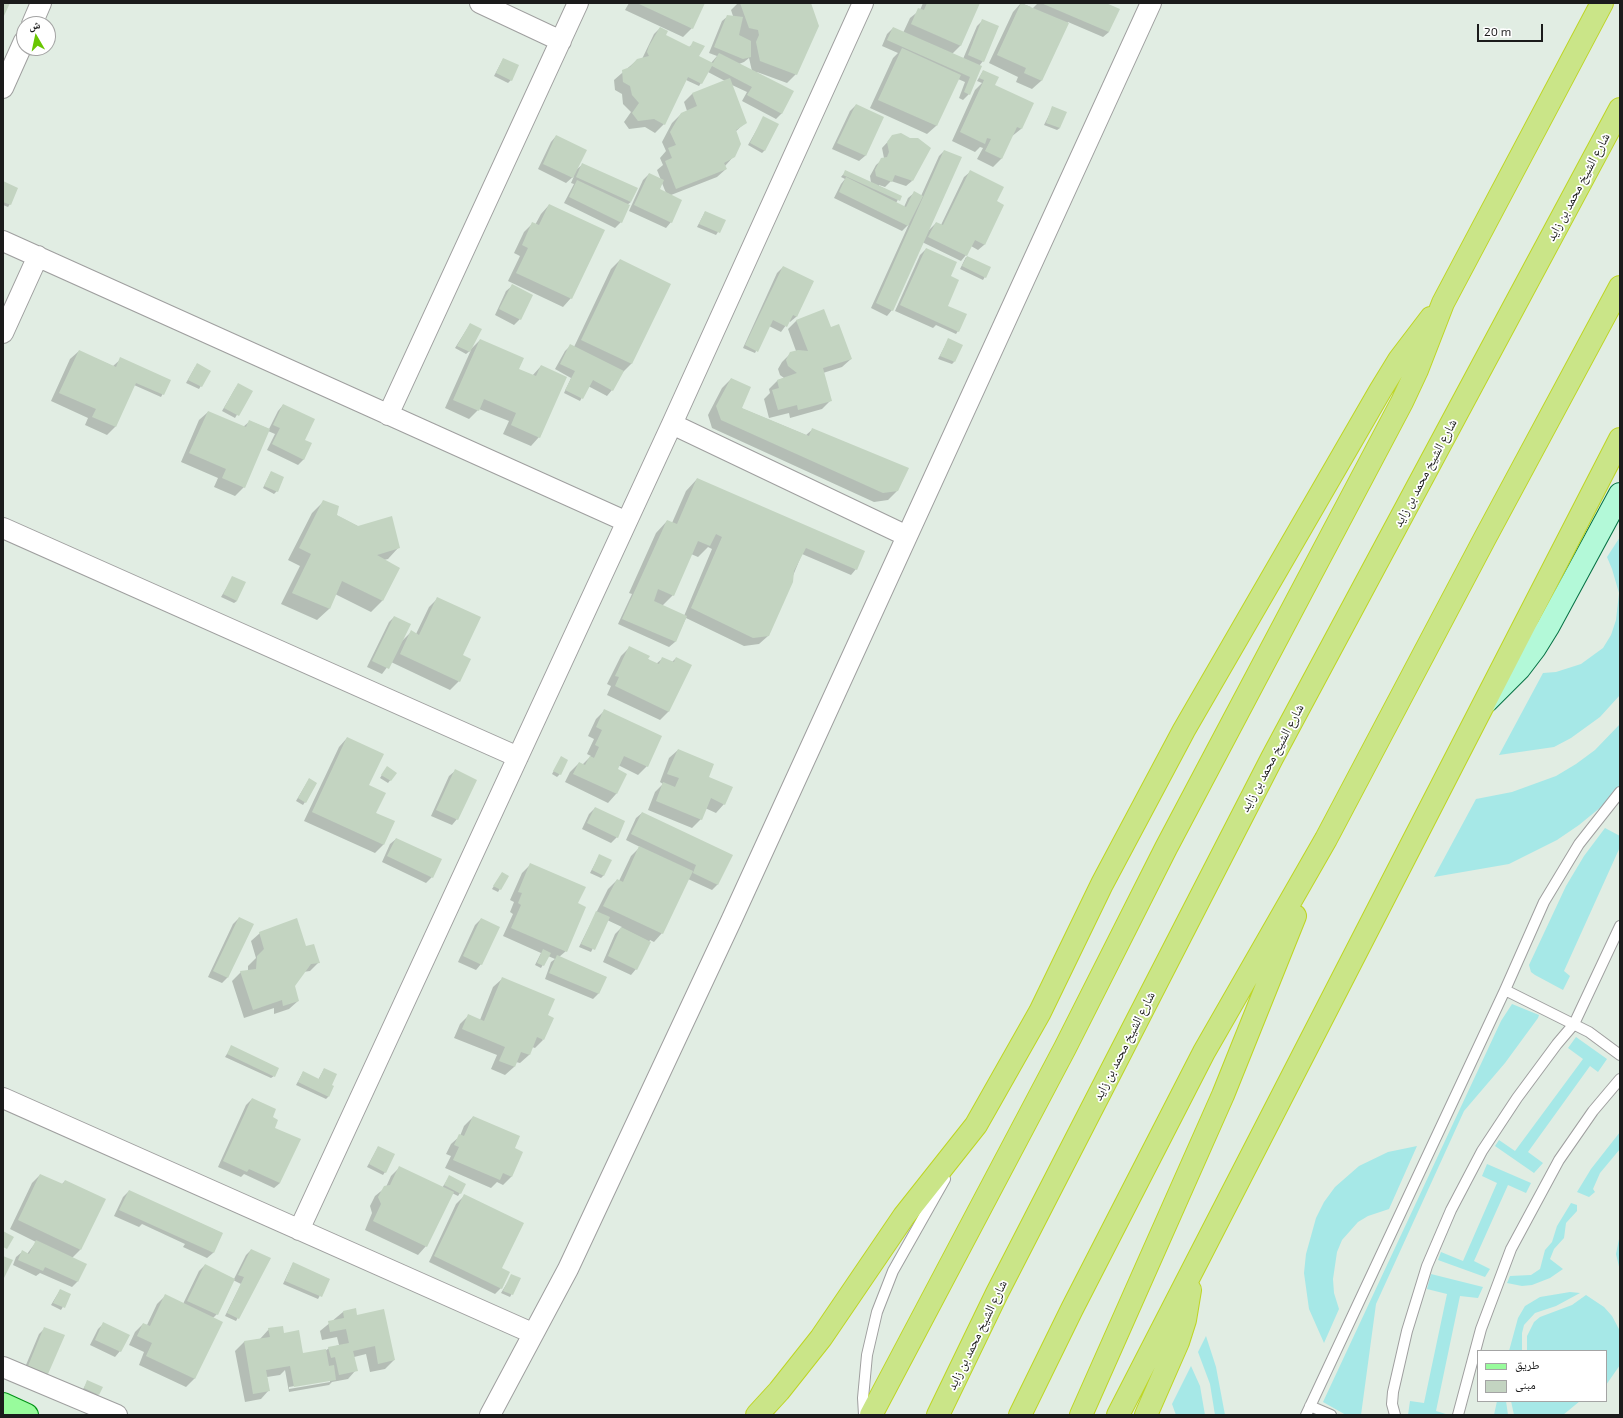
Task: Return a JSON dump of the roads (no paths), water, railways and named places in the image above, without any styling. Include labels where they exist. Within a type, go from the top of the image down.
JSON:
[{"type":"highway","points":[[871,1415],[1065,1048],[1166,848],[1402,402],[1418,370],[1443,303],[1602,3]]},
{"type":"highway","name":"شارع الشيخ محمد بن زايد","points":[[938,1415],[997,1293],[1272,758],[1620,109]]},
{"type":"highway","points":[[1020,1415],[1072,1309],[1204,1052],[1326,839],[1620,287]]},
{"type":"highway","points":[[757,1415],[779,1391],[821,1338],[904,1216],[976,1125],[1040,1012],[1109,870],[1184,730],[1391,373],[1420,331],[1443,303]]},
{"type":"highway","points":[[1118,1415],[1620,439]]},
{"type":"highway","points":[[1081,1415],[1223,1095],[1326,839]]},
{"type":"highway","points":[[1146,1415],[1178,1342],[1189,1298],[1191,1275]]},
{"type":"main road","points":[[3,1404],[27,1415]]},
{"type":"street","points":[[35,16],[41,3]]},
{"type":"street","points":[[480,3],[561,41]]},
{"type":"street","points":[[388,415],[578,3]]},
{"type":"street","points":[[299,1230],[518,757],[625,520],[672,424],[863,3]]},
{"type":"street","points":[[490,1415],[532,1333],[552,1301],[731,921],[1151,3]]},
{"type":"street","points":[[3,88],[17,56]]},
{"type":"street","points":[[3,241],[625,520]]},
{"type":"street","points":[[3,333],[38,256]]},
{"type":"street","points":[[672,424],[907,536]]},
{"type":"street","points":[[1483,705],[1506,683],[1535,648],[1548,627],[1620,494]]},
{"type":"street","points":[[3,528],[518,757]]},
{"type":"street","points":[[3,1098],[532,1333]]},
{"type":"street","points":[[3,1367],[117,1415]]},
{"type":"lane","points":[[1331,1415],[1308,1410],[1505,990],[1544,902],[1583,838],[1620,792]]},
{"type":"lane","points":[[1395,1415],[1392,1404],[1393,1392],[1407,1331],[1427,1266],[1451,1210],[1482,1151],[1517,1098],[1557,1044],[1574,1024],[1620,926]]},
{"type":"lane","points":[[1505,990],[1574,1024],[1602,1041],[1620,1055]]},
{"type":"lane","points":[[1458,1415],[1481,1329],[1511,1250],[1560,1160],[1593,1111],[1620,1079]]},
{"type":"lane","points":[[864,1415],[862,1398],[867,1354],[877,1312],[893,1270],[976,1125]]}]
